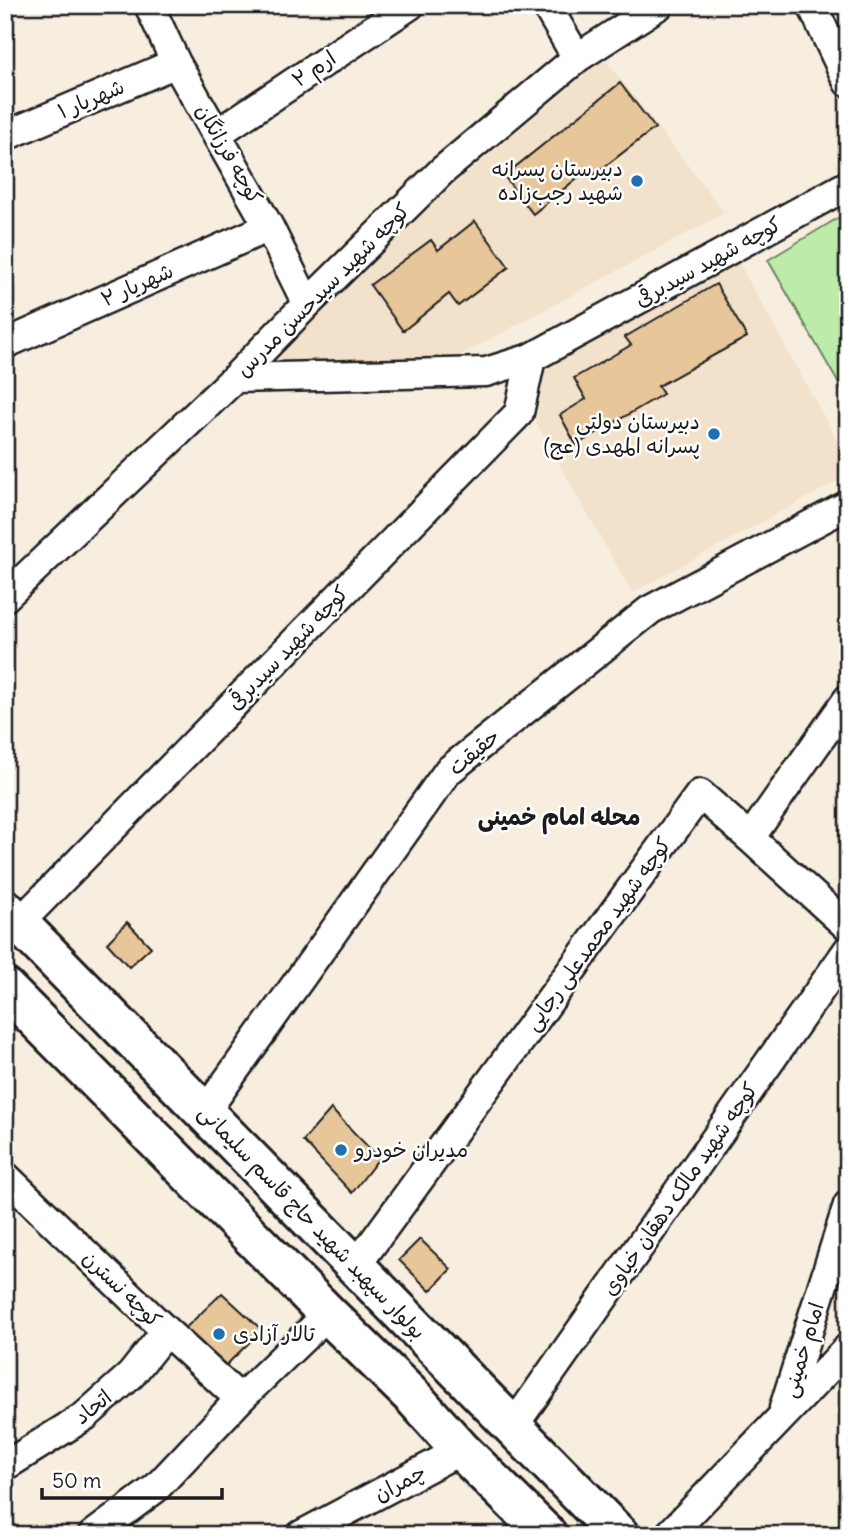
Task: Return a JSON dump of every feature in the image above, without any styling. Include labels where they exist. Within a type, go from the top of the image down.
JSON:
[{"type":"main road","name":"بولوار سپهبد شهید حاج قاسم سلیمانی","points":[[12,916],[618,1535]]},
{"type":"main road","points":[[5,988],[328,1314],[415,1398],[461,1450],[547,1535]]},
{"type":"street","name":"کوچه فرزانگان","points":[[149,5],[176,62],[270,227],[307,304]]},
{"type":"street","name":"ارم ۲","points":[[218,134],[410,5]]},
{"type":"street","points":[[546,5],[578,58]]},
{"type":"street","name":"کوچه شهید سیدحسن مدرس","points":[[5,597],[235,378],[442,171],[578,58],[659,5]]},
{"type":"street","points":[[812,5],[848,82]]},
{"type":"street","name":"شهریار ۱","points":[[5,136],[176,62]]},
{"type":"street","name":"کوچه شهید سیدبرقی","points":[[235,378],[486,372],[531,358],[848,185]]},
{"type":"street","name":"شهریار ۲","points":[[5,344],[270,227]]},
{"type":"street","name":"کوچه شهید سیدبرقی","points":[[12,916],[519,413],[531,358]]},
{"type":"street","name":"حقیقت","points":[[205,1112],[449,771],[650,610],[848,505]]},
{"type":"street","points":[[848,699],[750,838],[848,928]]},
{"type":"street","name":"کوچه شهید محمدعلی رجایی","points":[[356,1266],[700,794],[750,838]]},
{"type":"street","name":"کوچه شهید مالک دهقان‌ خیاوی","points":[[512,1428],[848,950]]},
{"type":"street","name":"کوچه نسترن","points":[[5,1176],[166,1332],[240,1399]]},
{"type":"street","name":"امام خمینی","points":[[782,1415],[848,1205]]},
{"type":"street","points":[[93,1535],[156,1488],[240,1399],[328,1314]]},
{"type":"street","name":"اتحاد","points":[[5,1466],[85,1416],[131,1375],[166,1332]]},
{"type":"street","points":[[669,1535],[848,1349]]},
{"type":"street","name":"چمران","points":[[301,1535],[461,1450]]},
{"type":"shaded area","points":[[604,58],[725,213],[455,358],[265,365],[356,267]],"holes":[[[620,83],[655,128],[591,177],[586,171]],[[431,240],[438,250],[508,267],[459,306],[449,294],[403,331],[371,285]]]},
{"type":"shaded area","name":"دبیرستان دولتی پسرانه المهدی (عج)","points":[[728,258],[739,263],[847,458],[847,476],[632,593],[536,423],[546,358]],"holes":[[[717,284],[747,337],[658,386],[663,394],[576,445],[561,415],[586,399],[574,378],[631,345],[626,337]]]},
{"type":"green space","points":[[848,212],[848,303],[843,391],[768,260]]},
{"type":"building","points":[[620,83],[655,128],[591,177],[586,171],[533,214],[504,176]]},
{"type":"building","points":[[475,221],[509,267],[458,306],[449,294],[403,331],[370,285],[431,240],[438,250]]},
{"type":"building","points":[[716,284],[747,337],[658,386],[663,394],[576,445],[560,415],[586,399],[574,378],[631,345],[625,337]]},
{"type":"building","points":[[127,922],[151,947],[129,967],[107,943]]},
{"type":"building","name":"مدیران خودرو","points":[[331,1109],[379,1158],[352,1193],[303,1141]]},
{"type":"building","points":[[420,1239],[451,1269],[430,1291],[399,1260]]},
{"type":"building","name":"تالار آزادی","points":[[222,1293],[262,1330],[215,1376],[176,1337]]},
{"type":"place","name":"دبیرستان پسرانه شهید رجب‌زاده","points":[[637,181]]},
{"type":"place","name":"دبیرستان دولتی پسرانه المهدی (عج)","points":[[714,434]]},
{"type":"place","name":"مدیران خودرو","points":[[341,1150]]},
{"type":"place","name":"تالار آزادی","points":[[219,1334]]},
{"type":"district","name":"محله امام خمینی","points":[[559,817]]}]
